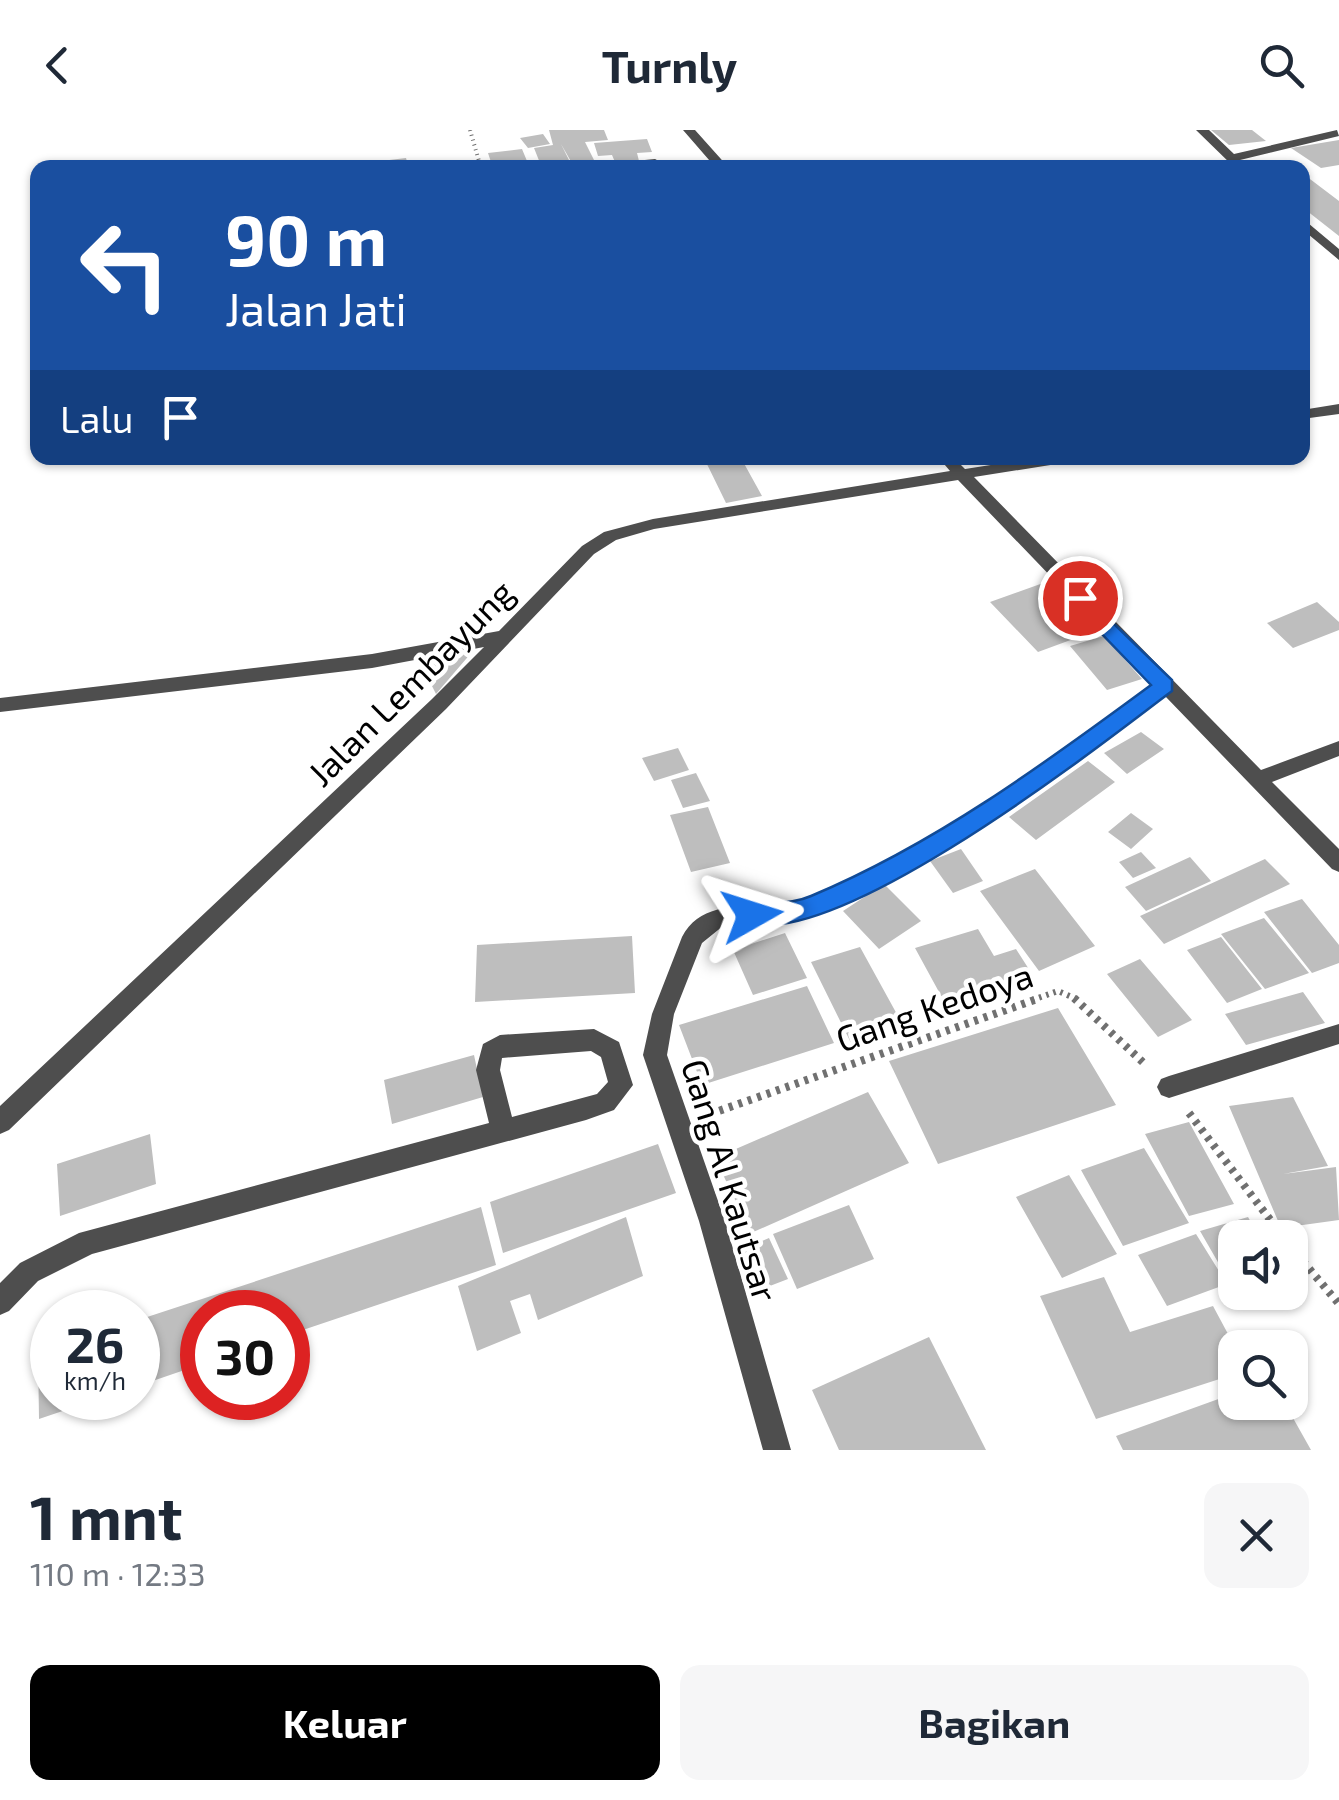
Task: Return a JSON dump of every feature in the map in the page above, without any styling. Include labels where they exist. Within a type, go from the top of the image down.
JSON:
[{"type":"street","points":[[689,130],[716,160]]},
{"type":"street","points":[[1202,130],[1234,160]]},
{"type":"street","points":[[1247,160],[1339,132]]},
{"type":"street","points":[[1310,229],[1339,256]]},
{"type":"street","points":[[1310,414],[1339,409]]},
{"type":"street","points":[[952,465],[1339,863]]},
{"type":"street","name":"Jalan Lembayung","points":[[0,1122],[439,704],[588,550],[622,532],[1017,465]]},
{"type":"street","points":[[0,705],[372,661],[502,637]]},
{"type":"street","name":"Gang Al Kautsar","points":[[777,1450],[680,1124],[658,1072],[657,1032],[699,929],[719,917],[784,914],[812,907],[904,862],[1024,790],[1165,686]]},
{"type":"street","points":[[1258,779],[1339,748]]},
{"type":"street","points":[[1169,1087],[1339,1034]]},
{"type":"street","points":[[0,1302],[29,1272],[88,1242],[503,1131],[605,1102],[621,1085],[611,1050],[594,1040],[500,1046],[491,1052],[488,1070],[503,1131]]},
{"type":"path","points":[[470,130],[479,160]]},
{"type":"path","name":"Gang Kedoya","points":[[680,1124],[1058,991],[1078,999],[1169,1087],[1270,1220]]},
{"type":"path","points":[[1308,1267],[1339,1304]]},
{"type":"building","points":[[549,130],[604,130],[608,140],[585,142],[594,160],[570,160],[561,144],[569,160],[539,160],[534,148],[553,145]]},
{"type":"building","points":[[1211,130],[1252,130],[1266,141],[1229,145]]},
{"type":"building","points":[[543,134],[550,144],[528,148],[520,138]]},
{"type":"building","points":[[647,139],[652,152],[637,153],[639,160],[614,160],[612,155],[598,156],[594,143]]},
{"type":"building","points":[[1339,140],[1339,165],[1321,168],[1291,148]]},
{"type":"building","points":[[522,149],[527,160],[490,160],[488,153]]},
{"type":"building","points":[[1310,179],[1339,201],[1339,236],[1310,213]]},
{"type":"building","points":[[707,465],[745,465],[762,496],[726,503]]},
{"type":"building","points":[[1046,582],[1095,631],[1038,652],[990,602]]},
{"type":"building","points":[[1317,602],[1339,622],[1339,630],[1293,648],[1267,623]]},
{"type":"building","points":[[1104,636],[1142,679],[1107,690],[1070,646]]},
{"type":"building","points":[[472,652],[436,694],[422,666]]},
{"type":"building","points":[[1141,732],[1164,749],[1127,774],[1104,753]]},
{"type":"building","points":[[678,748],[689,770],[654,781],[642,758]]},
{"type":"building","points":[[1088,761],[1115,782],[1036,840],[1009,817]]},
{"type":"building","points":[[696,773],[710,801],[683,808],[671,780]]},
{"type":"building","points":[[708,807],[730,863],[691,872],[670,815]]},
{"type":"building","points":[[1131,813],[1153,829],[1131,849],[1108,832]]},
{"type":"building","points":[[961,849],[983,881],[953,893],[930,861]]},
{"type":"building","points":[[1141,852],[1156,868],[1133,878],[1119,862]]},
{"type":"building","points":[[1190,857],[1211,881],[1146,911],[1125,887]]},
{"type":"building","points":[[1265,859],[1290,884],[1164,944],[1140,916]]},
{"type":"building","points":[[1035,869],[1095,946],[1039,971],[980,891]]},
{"type":"building","points":[[884,884],[921,921],[879,949],[843,911]]},
{"type":"building","points":[[1302,899],[1339,945],[1339,963],[1312,973],[1264,912]]},
{"type":"building","points":[[1264,918],[1309,973],[1265,989],[1221,934]]},
{"type":"building","points":[[978,929],[994,956],[1016,949],[1032,974],[945,1003],[915,948]]},
{"type":"building","points":[[785,933],[807,978],[753,995],[733,950]]},
{"type":"building","points":[[632,936],[635,993],[475,1002],[477,945]]},
{"type":"building","points":[[1221,937],[1262,989],[1227,1003],[1187,950]]},
{"type":"building","points":[[860,947],[904,1027],[852,1045],[811,962]]},
{"type":"building","points":[[1140,959],[1192,1020],[1158,1037],[1107,974]]},
{"type":"building","points":[[807,986],[834,1043],[702,1085],[679,1025]]},
{"type":"building","points":[[1303,992],[1325,1023],[1246,1045],[1225,1014]]},
{"type":"building","points":[[1058,1008],[1116,1105],[938,1164],[889,1061]]},
{"type":"building","points":[[474,1055],[483,1097],[392,1124],[384,1080]]},
{"type":"building","points":[[868,1092],[909,1163],[751,1233],[715,1158]]},
{"type":"building","points":[[1293,1097],[1328,1166],[1283,1174],[1336,1167],[1339,1220],[1308,1224],[1308,1220],[1278,1220],[1229,1106]]},
{"type":"building","points":[[1189,1122],[1234,1204],[1189,1216],[1145,1134]]},
{"type":"building","points":[[150,1134],[156,1184],[60,1216],[57,1164]]},
{"type":"building","points":[[658,1144],[676,1193],[503,1253],[490,1202]]},
{"type":"building","points":[[1144,1148],[1189,1223],[1123,1246],[1081,1170]]},
{"type":"building","points":[[1069,1175],[1117,1254],[1062,1278],[1016,1197]]},
{"type":"building","points":[[849,1205],[874,1259],[797,1289],[773,1234]]},
{"type":"building","points":[[481,1207],[496,1265],[310,1328],[310,1290],[229,1290]]},
{"type":"building","points":[[626,1217],[643,1276],[538,1320],[530,1294],[510,1301],[521,1333],[477,1351],[458,1286]]},
{"type":"building","points":[[1218,1226],[1218,1262],[1200,1231]]},
{"type":"building","points":[[1196,1234],[1218,1269],[1218,1287],[1167,1306],[1138,1255]]},
{"type":"building","points":[[769,1238],[788,1279],[757,1291],[740,1250]]},
{"type":"building","points":[[1104,1277],[1130,1332],[1213,1306],[1226,1330],[1218,1330],[1218,1380],[1096,1419],[1040,1296]]},
{"type":"building","points":[[180,1306],[180,1372],[160,1378],[160,1313]]},
{"type":"building","points":[[929,1337],[986,1450],[839,1450],[812,1390]]},
{"type":"building","points":[[1218,1399],[1218,1420],[1294,1420],[1311,1450],[1123,1450],[1116,1436]]},
{"type":"route","points":[[752,915],[784,914],[812,907],[904,862],[1024,790],[1165,686],[1080,598]]}]
